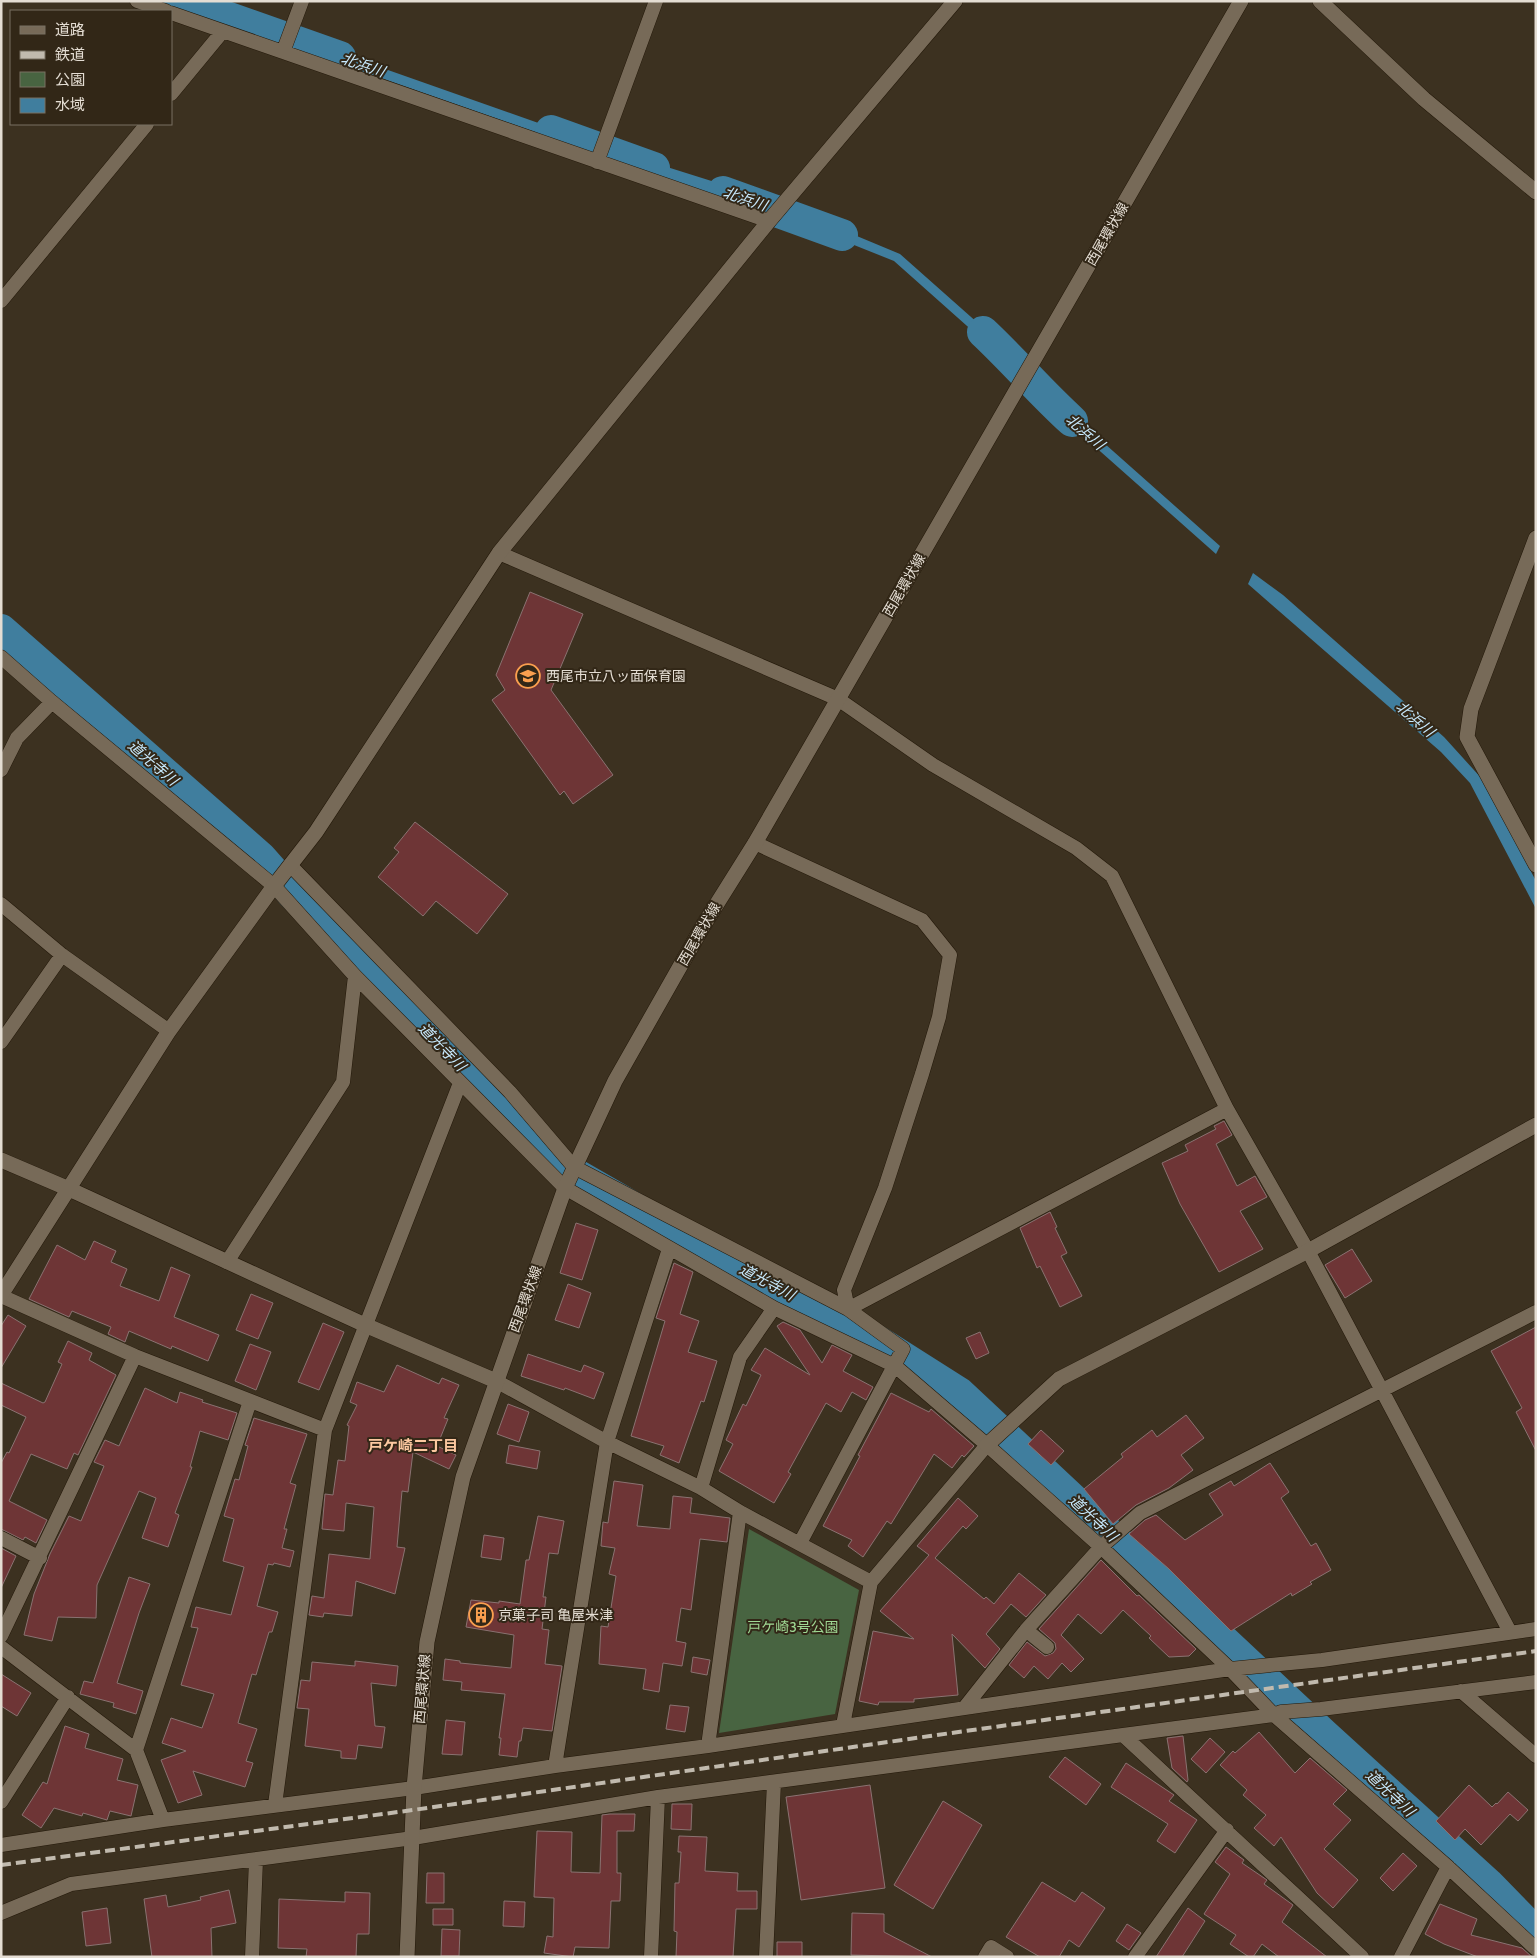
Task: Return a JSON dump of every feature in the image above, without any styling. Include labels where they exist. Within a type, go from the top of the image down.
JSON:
[{"type":"street","points":[[137,1],[163,10]]},
{"type":"street","points":[[286,45],[302,1]]},
{"type":"street","points":[[598,159],[656,1]]},
{"type":"street","points":[[326,1430],[136,1356],[1,1295],[169,1031],[316,832],[499,553],[770,220],[954,1]]},
{"type":"street","name":"西尾環状線","points":[[407,1957],[414,1788],[426,1642],[463,1478],[565,1187],[615,1081],[703,926],[755,843],[1241,1]]},
{"type":"street","points":[[1320,1],[1424,99],[1536,192]]},
{"type":"street","points":[[172,13],[223,31],[286,45],[770,220]]},
{"type":"street","points":[[172,93],[223,31]]},
{"type":"street","points":[[1,301],[146,125]]},
{"type":"street","points":[[1536,538],[1471,709],[1467,737],[1536,865]]},
{"type":"street","points":[[499,553],[838,699],[933,765],[1076,848],[1112,876],[1227,1109],[1308,1251],[1510,1632]]},
{"type":"street","points":[[1,658],[275,885],[355,976],[565,1187],[774,1308],[895,1365],[988,1444],[1101,1546],[1278,1714],[1536,1949]]},
{"type":"street","points":[[1,770],[17,738],[52,702]]},
{"type":"street","points":[[755,843],[922,920],[950,955],[939,1018],[922,1074],[885,1188],[844,1290],[848,1309]]},
{"type":"street","points":[[290,866],[510,1092],[574,1168],[848,1309],[903,1350],[800,1544]]},
{"type":"street","points":[[1,904],[62,955],[169,1031]]},
{"type":"street","points":[[4,1033],[62,955]]},
{"type":"street","points":[[227,1262],[343,1082],[355,976]]},
{"type":"street","points":[[275,1805],[326,1430],[460,1083]]},
{"type":"street","points":[[848,1309],[1227,1109]]},
{"type":"street","points":[[843,1725],[872,1582],[988,1444],[1059,1379],[1308,1251],[1536,1125]]},
{"type":"street","points":[[1,1160],[70,1189],[365,1325],[496,1381],[606,1442],[701,1488],[740,1512],[872,1582]]},
{"type":"street","points":[[555,1766],[606,1442],[670,1249]]},
{"type":"street","points":[[701,1488],[740,1357],[774,1308]]},
{"type":"street","points":[[965,1707],[1026,1630],[1101,1546],[1140,1513],[1536,1312]]},
{"type":"street","points":[[1,1636],[136,1356]]},
{"type":"street","points":[[136,1750],[250,1401]]},
{"type":"street","points":[[708,1746],[740,1512]]},
{"type":"street","points":[[1,1538],[40,1558]]},
{"type":"street","points":[[1,1845],[163,1820],[414,1788],[555,1766],[708,1746],[1231,1669],[1322,1660],[1536,1629]]},
{"type":"street","points":[[1026,1630],[1047,1647]]},
{"type":"street","points":[[1,1646],[136,1750],[163,1820]]},
{"type":"street","points":[[1,1912],[71,1884],[413,1838],[658,1798],[774,1782],[1278,1714],[1536,1682]]},
{"type":"street","points":[[1461,1691],[1536,1756]]},
{"type":"street","points":[[1,1802],[68,1697]]},
{"type":"street","points":[[1123,1736],[1227,1830],[1362,1957]]},
{"type":"street","points":[[766,1957],[774,1782]]},
{"type":"street","points":[[651,1957],[658,1798]]},
{"type":"street","points":[[1134,1957],[1227,1830]]},
{"type":"street","points":[[252,1957],[256,1860]]},
{"type":"street","points":[[1401,1957],[1448,1867]]},
{"type":"street","points":[[985,1957],[991,1947],[1007,1957]]},
{"type":"green space","name":"戸ケ崎3号公園","points":[[749,1529],[859,1590],[835,1714],[719,1733]]},
{"type":"water","points":[[157,1],[196,1],[206,5],[198,15]]},
{"type":"water","name":"北浜川","points":[[300,39],[595,143],[592,152],[296,48]]},
{"type":"water","name":"北浜川","points":[[613,150],[772,200],[762,213],[611,158]]},
{"type":"water","name":"北浜川","points":[[804,214],[900,254],[1006,348],[1020,354],[1009,375],[1003,358],[894,261],[799,223]]},
{"type":"water","name":"北浜川","points":[[1045,383],[1051,396],[1220,546],[1216,554],[1048,405],[1036,399]]},
{"type":"water","name":"北浜川","points":[[1253,573],[1283,595],[1444,737],[1483,780],[1536,881],[1536,909],[1470,783],[1441,752],[1248,584]]},
{"type":"building","points":[[530,592],[583,614],[551,690],[613,775],[573,804],[564,791],[560,795],[492,700],[505,690],[496,675]]},
{"type":"building","points":[[415,822],[508,894],[477,934],[436,901],[423,916],[378,877],[399,852],[394,848]]},
{"type":"building","points":[[1224,1121],[1232,1135],[1216,1144],[1237,1186],[1255,1176],[1267,1197],[1240,1211],[1263,1249],[1219,1272],[1180,1204],[1162,1163],[1188,1151],[1185,1145],[1216,1129],[1214,1126]]},
{"type":"building","points":[[1050,1212],[1057,1227],[1055,1228],[1067,1253],[1061,1256],[1082,1296],[1060,1307],[1040,1266],[1037,1268],[1020,1228]]},
{"type":"building","points":[[576,1223],[598,1230],[582,1280],[560,1273]]},
{"type":"building","points":[[94,1241],[116,1251],[111,1262],[127,1269],[120,1286],[159,1301],[171,1267],[190,1275],[174,1317],[219,1335],[208,1361],[172,1346],[171,1349],[129,1331],[125,1342],[108,1334],[111,1327],[72,1311],[69,1317],[29,1299],[57,1245],[85,1260]]},
{"type":"building","points":[[1352,1249],[1372,1281],[1345,1298],[1325,1265]]},
{"type":"building","points":[[674,1263],[693,1272],[680,1314],[699,1321],[688,1352],[717,1361],[704,1402],[701,1401],[679,1463],[660,1455],[664,1446],[631,1436],[665,1321],[656,1318]]},
{"type":"building","points":[[568,1284],[591,1293],[579,1328],[555,1320]]},
{"type":"building","points":[[251,1294],[273,1303],[258,1339],[236,1330]]},
{"type":"building","points":[[8,1315],[26,1326],[1,1368],[1,1326]]},
{"type":"building","points":[[783,1322],[800,1330],[822,1363],[832,1345],[852,1355],[843,1371],[873,1387],[866,1400],[852,1392],[841,1412],[826,1403],[788,1472],[791,1474],[774,1503],[719,1471],[733,1444],[726,1440],[743,1404],[746,1406],[761,1375],[751,1370],[765,1348],[810,1375],[777,1326]]},
{"type":"building","points":[[323,1323],[344,1332],[319,1390],[298,1382]]},
{"type":"building","points":[[1536,1327],[1536,1451],[1516,1412],[1522,1408],[1491,1351]]},
{"type":"building","points":[[980,1332],[989,1353],[976,1359],[966,1338]]},
{"type":"building","points":[[68,1341],[92,1353],[89,1360],[116,1375],[78,1455],[74,1453],[67,1469],[31,1454],[9,1501],[47,1520],[36,1543],[25,1537],[23,1540],[1,1529],[1,1463],[7,1452],[9,1453],[26,1417],[1,1405],[1,1383],[43,1403],[45,1402],[62,1364],[58,1362]]},
{"type":"building","points":[[250,1344],[271,1352],[256,1390],[235,1381]]},
{"type":"building","points":[[528,1354],[581,1372],[584,1365],[604,1373],[594,1399],[565,1388],[564,1390],[521,1376]]},
{"type":"building","points":[[397,1365],[439,1384],[442,1378],[459,1385],[444,1418],[448,1419],[437,1446],[456,1455],[449,1469],[413,1452],[408,1492],[402,1491],[397,1547],[405,1548],[395,1594],[356,1581],[352,1616],[324,1613],[323,1617],[309,1615],[312,1596],[324,1598],[329,1554],[370,1559],[374,1507],[346,1503],[344,1531],[322,1529],[325,1494],[333,1495],[338,1460],[345,1461],[349,1426],[347,1425],[357,1405],[350,1402],[357,1382],[384,1392]]},
{"type":"building","points":[[145,1388],[177,1403],[180,1392],[203,1400],[202,1402],[237,1413],[228,1440],[200,1431],[190,1467],[192,1467],[175,1513],[179,1515],[168,1547],[142,1538],[156,1498],[139,1491],[97,1585],[96,1618],[58,1617],[52,1641],[24,1635],[34,1594],[50,1554],[69,1516],[81,1521],[104,1466],[94,1462],[105,1440],[119,1446]]},
{"type":"building","points":[[891,1393],[929,1412],[931,1409],[974,1446],[964,1457],[962,1455],[952,1468],[934,1454],[891,1524],[887,1521],[863,1557],[848,1546],[852,1540],[823,1526]]},
{"type":"building","points":[[508,1404],[529,1412],[519,1442],[497,1434]]},
{"type":"building","points":[[1186,1415],[1204,1438],[1181,1455],[1193,1470],[1169,1488],[1136,1505],[1113,1524],[1084,1489],[1123,1457],[1121,1454],[1152,1430],[1157,1437]]},
{"type":"building","points":[[254,1418],[307,1434],[290,1483],[296,1485],[284,1529],[287,1529],[282,1548],[294,1551],[290,1567],[274,1563],[273,1565],[268,1564],[257,1606],[278,1612],[272,1632],[269,1632],[256,1675],[252,1674],[238,1723],[257,1729],[246,1761],[253,1763],[245,1787],[193,1771],[202,1795],[178,1803],[161,1760],[186,1751],[162,1743],[171,1718],[202,1728],[214,1694],[181,1685],[198,1628],[191,1627],[196,1607],[231,1615],[244,1567],[223,1561],[234,1519],[224,1516],[235,1479],[239,1480],[248,1446],[245,1445]]},
{"type":"building","points":[[1041,1430],[1064,1451],[1051,1465],[1028,1444]]},
{"type":"building","points":[[509,1445],[540,1451],[537,1469],[506,1463]]},
{"type":"building","points":[[1270,1463],[1289,1492],[1281,1498],[1311,1546],[1316,1543],[1331,1570],[1310,1582],[1312,1584],[1292,1596],[1291,1593],[1231,1631],[1169,1569],[1129,1534],[1145,1520],[1156,1515],[1185,1540],[1223,1515],[1209,1494],[1231,1481],[1234,1486]]},
{"type":"building","points":[[614,1481],[643,1485],[637,1526],[670,1529],[673,1496],[692,1498],[690,1513],[730,1518],[727,1542],[700,1539],[691,1610],[681,1608],[676,1641],[686,1643],[682,1666],[663,1663],[659,1692],[643,1689],[646,1669],[599,1664],[601,1626],[608,1627],[616,1576],[609,1574],[615,1548],[601,1546],[603,1522],[608,1523]]},
{"type":"building","points":[[958,1498],[978,1516],[966,1529],[963,1526],[935,1558],[984,1599],[986,1597],[994,1604],[1019,1573],[1046,1595],[1026,1617],[1011,1604],[986,1634],[1000,1649],[985,1668],[952,1634],[958,1695],[914,1699],[914,1702],[879,1702],[878,1705],[859,1701],[873,1631],[914,1639],[880,1611],[929,1555],[917,1546]]},
{"type":"building","points":[[538,1516],[564,1521],[558,1554],[549,1553],[543,1597],[546,1597],[542,1629],[549,1630],[545,1664],[562,1666],[552,1731],[523,1728],[517,1757],[499,1755],[501,1738],[499,1738],[505,1694],[461,1690],[462,1682],[443,1680],[445,1659],[460,1661],[460,1663],[511,1668],[514,1635],[466,1627],[471,1600],[520,1604],[526,1560],[529,1560]]},
{"type":"building","points":[[484,1535],[504,1538],[501,1560],[481,1557]]},
{"type":"building","points":[[1,1548],[16,1556],[1,1588]]},
{"type":"building","points":[[1101,1560],[1137,1596],[1139,1595],[1196,1649],[1189,1656],[1169,1657],[1149,1638],[1151,1636],[1123,1610],[1101,1634],[1078,1614],[1061,1635],[1084,1659],[1071,1672],[1062,1663],[1048,1679],[1034,1666],[1024,1678],[1009,1665],[1027,1642],[1045,1656],[1053,1653],[1056,1649],[1055,1643],[1039,1629]]},
{"type":"building","points":[[129,1577],[150,1584],[117,1683],[143,1691],[136,1714],[113,1707],[114,1703],[80,1694],[84,1681],[93,1683]]},
{"type":"building","points":[[693,1657],[710,1660],[707,1675],[691,1672]]},
{"type":"building","points":[[355,1661],[398,1666],[396,1686],[371,1683],[375,1726],[385,1727],[382,1748],[358,1745],[356,1759],[341,1758],[341,1751],[305,1746],[309,1709],[297,1708],[301,1680],[310,1681],[312,1662],[355,1666]]},
{"type":"building","points":[[1,1674],[31,1693],[17,1716],[1,1706]]},
{"type":"building","points":[[670,1705],[689,1707],[685,1732],[666,1729]]},
{"type":"building","points":[[446,1720],[465,1722],[462,1755],[442,1754]]},
{"type":"building","points":[[65,1726],[89,1734],[85,1748],[123,1759],[117,1780],[138,1785],[131,1816],[110,1811],[107,1820],[83,1813],[82,1816],[54,1808],[41,1828],[22,1815],[43,1782],[47,1784]]},
{"type":"building","points":[[1259,1732],[1295,1773],[1310,1758],[1347,1790],[1333,1804],[1351,1820],[1324,1849],[1358,1880],[1333,1908],[1317,1893],[1281,1837],[1274,1846],[1254,1828],[1266,1815],[1243,1795],[1247,1790],[1220,1765],[1233,1751],[1235,1753]]},
{"type":"building","points":[[1183,1736],[1187,1782],[1172,1768],[1167,1738]]},
{"type":"building","points":[[1210,1738],[1225,1752],[1206,1773],[1191,1759]]},
{"type":"building","points":[[1065,1757],[1101,1784],[1086,1805],[1049,1777]]},
{"type":"building","points":[[1126,1763],[1174,1795],[1169,1801],[1197,1820],[1175,1853],[1157,1841],[1168,1824],[1111,1787]]},
{"type":"building","points":[[870,1785],[885,1888],[801,1900],[786,1797]]},
{"type":"building","points":[[1469,1785],[1492,1807],[1508,1792],[1528,1810],[1518,1821],[1510,1814],[1481,1845],[1465,1829],[1455,1840],[1436,1821]]},
{"type":"building","points":[[943,1801],[982,1825],[933,1909],[894,1885]]},
{"type":"building","points":[[672,1804],[692,1804],[691,1830],[671,1829]]},
{"type":"building","points":[[635,1814],[634,1831],[617,1831],[617,1873],[621,1873],[620,1901],[611,1901],[609,1948],[575,1947],[573,1957],[544,1953],[547,1936],[553,1937],[554,1898],[534,1897],[537,1831],[572,1832],[571,1872],[600,1873],[602,1815]]},
{"type":"building","points":[[679,1836],[707,1837],[705,1871],[738,1873],[737,1891],[757,1891],[757,1909],[736,1909],[733,1957],[676,1957],[677,1932],[674,1931],[675,1883],[679,1883],[681,1852],[678,1852]]},
{"type":"building","points":[[1226,1847],[1244,1860],[1242,1863],[1267,1880],[1264,1884],[1293,1905],[1282,1922],[1327,1957],[1279,1957],[1262,1944],[1253,1957],[1249,1957],[1230,1944],[1236,1935],[1204,1914],[1230,1874],[1215,1862]]},
{"type":"building","points":[[1403,1853],[1417,1866],[1393,1891],[1380,1878]]},
{"type":"building","points":[[427,1873],[444,1873],[444,1903],[426,1903]]},
{"type":"building","points":[[1042,1882],[1075,1902],[1082,1892],[1105,1908],[1079,1947],[1069,1940],[1059,1957],[1040,1957],[1006,1937]]},
{"type":"building","points":[[229,1890],[236,1923],[211,1928],[212,1957],[152,1957],[144,1899],[166,1895],[168,1907],[201,1900],[200,1897]]},
{"type":"building","points":[[345,1892],[370,1893],[369,1934],[357,1934],[356,1957],[306,1957],[307,1949],[278,1948],[279,1899],[345,1902]]},
{"type":"building","points":[[504,1901],[525,1902],[524,1927],[503,1926]]},
{"type":"building","points":[[1440,1904],[1477,1919],[1471,1935],[1522,1948],[1532,1957],[1478,1957],[1444,1944],[1425,1934]]},
{"type":"building","points":[[107,1908],[111,1943],[86,1946],[82,1912]]},
{"type":"building","points":[[1188,1908],[1205,1921],[1182,1957],[1156,1957]]},
{"type":"building","points":[[433,1909],[453,1909],[453,1925],[433,1925]]},
{"type":"building","points":[[852,1913],[884,1914],[884,1932],[932,1957],[851,1955]]},
{"type":"building","points":[[1127,1924],[1141,1933],[1129,1950],[1116,1941]]},
{"type":"building","points":[[442,1929],[460,1930],[459,1956],[441,1956]]},
{"type":"building","points":[[777,1942],[802,1942],[802,1957],[777,1957]]},
{"type":"waterway","name":"北浜川","points":[[181,1],[340,57]]},
{"type":"waterway","name":"北浜川","points":[[551,131],[654,168]]},
{"type":"waterway","name":"北浜川","points":[[723,192],[842,235]]},
{"type":"waterway","name":"北浜川","points":[[983,332],[1072,421]]},
{"type":"waterway","name":"道光寺川","points":[[1,630],[261,858],[291,892],[545,1154],[563,1167],[766,1284],[844,1320],[959,1393],[1323,1734],[1488,1884],[1536,1933]]},
{"type":"railway","points":[[1,1865],[413,1810],[1536,1651]]},
{"type":"place","name":"西尾市立八ッ面保育園","points":[[528,676]]},
{"type":"place","name":"京菓子司 亀屋米津","points":[[481,1615]]},
{"type":"district","name":"戸ケ崎二丁目","points":[[413,1446]]}]
